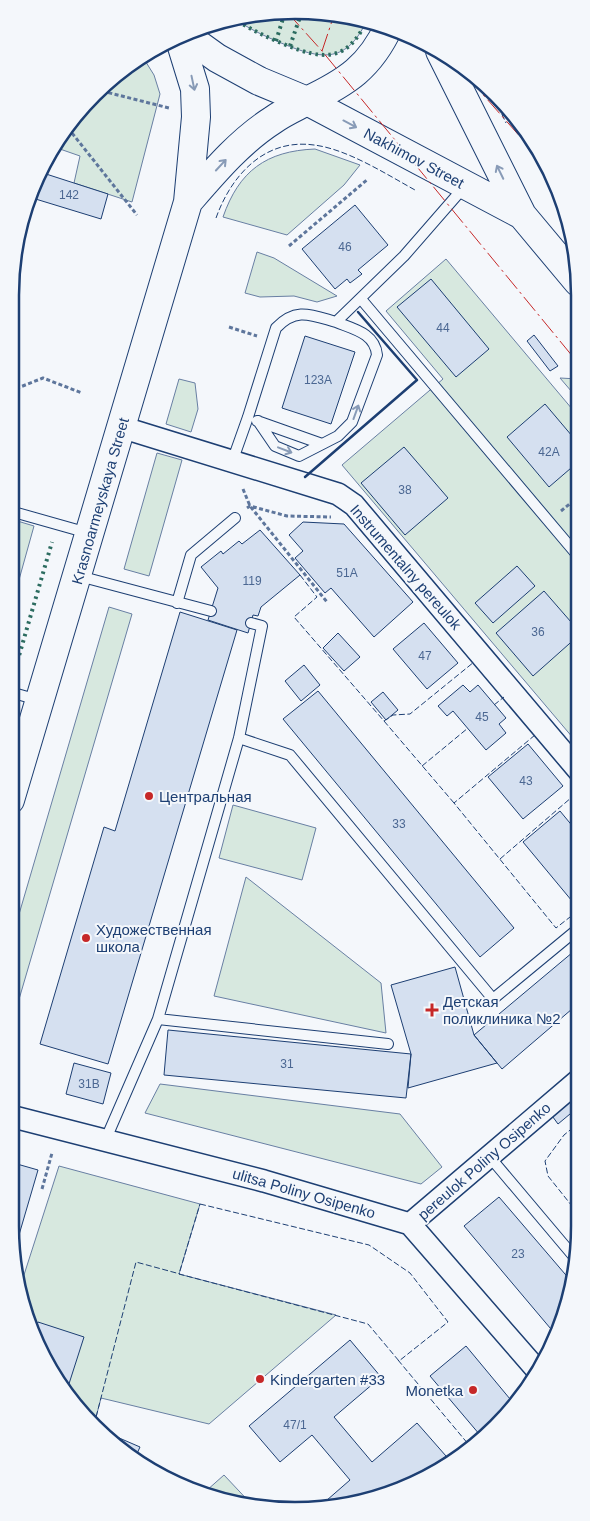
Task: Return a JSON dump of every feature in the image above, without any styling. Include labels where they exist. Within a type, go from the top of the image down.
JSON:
[{"type":"main road","name":"Krasnoarmeyskaya Street","points":[[188,202],[231,154],[273,119],[336,87],[359,71],[379,47],[385,34]]},
{"type":"main road","name":"Nakhimov Street","points":[[190,39],[217,58],[259,81],[307,101],[522,215]]},
{"type":"main road","name":"Krasnoarmeyskaya Street","points":[[19,770],[188,202],[196,116],[195,89],[181,44]]},
{"type":"main road","name":"Nakhimov Street","points":[[447,64],[522,215],[571,273]]},
{"type":"street","name":"Instrumentalny pereulok","points":[[122,427],[338,494],[354,505],[571,762]]},
{"type":"street","name":"pereulok Poliny Osipenko","points":[[410,1224],[571,1087]]},
{"type":"street","name":"ulitsa Poliny Osipenko","points":[[19,1118],[264,1181],[410,1224]]},
{"type":"street","points":[[410,1224],[533,1366]]},
{"type":"lane","points":[[336,322],[404,256],[466,185]]},
{"type":"lane","points":[[361,299],[571,548]]},
{"type":"lane","points":[[232,462],[253,419],[271,341],[276,328],[285,319],[296,314],[307,314],[362,332],[371,339],[376,348],[377,356],[352,422],[338,436],[299,456],[275,446],[253,419]]},
{"type":"lane","points":[[253,419],[322,444]]},
{"type":"lane","points":[[19,514],[90,534]]},
{"type":"lane","points":[[177,602],[191,554],[236,518]]},
{"type":"lane","points":[[78,576],[210,611]]},
{"type":"lane","points":[[105,1141],[158,1019],[239,738],[262,626],[251,623]]},
{"type":"lane","points":[[19,695],[40,701]]},
{"type":"lane","points":[[239,738],[290,755],[493,999],[571,935]]},
{"type":"lane","points":[[158,1019],[388,1044]]},
{"type":"lane","points":[[489,1156],[570,1252]]},
{"type":"path","points":[[108,92],[169,108]]},
{"type":"path","points":[[72,133],[138,215]]},
{"type":"path","points":[[289,246],[368,179]]},
{"type":"path","points":[[229,326],[271,341]]},
{"type":"path","points":[[19,387],[42,378],[82,393]]},
{"type":"path","points":[[232,462],[250,506],[327,602]]},
{"type":"path","points":[[548,520],[571,502]]},
{"type":"path","points":[[250,506],[287,516],[340,518]]},
{"type":"path","points":[[236,518],[250,506]]},
{"type":"path","points":[[42,1189],[52,1153]]},
{"type":"shaded area","points":[[277,19],[313,19],[363,27],[351,45],[342,51],[323,55],[299,50],[242,24]]},
{"type":"shaded area","points":[[146,62],[154,75],[160,94],[132,202],[74,183],[80,156],[61,149],[87,113],[113,87]]},
{"type":"shaded area","points":[[315,149],[360,165],[344,185],[287,235],[223,217],[237,187],[257,166],[282,154]]},
{"type":"shaded area","points":[[257,252],[274,258],[337,296],[317,302],[294,296],[260,297],[245,293]]},
{"type":"shaded area","points":[[446,259],[571,408],[571,736],[342,465],[443,379],[386,311]]},
{"type":"shaded area","points":[[560,378],[571,379],[571,391]]},
{"type":"shaded area","points":[[179,379],[195,383],[198,409],[191,432],[166,424]]},
{"type":"shaded area","points":[[157,453],[182,460],[149,576],[124,569]]},
{"type":"shaded area","points":[[19,522],[34,526],[19,580]]},
{"type":"shaded area","points":[[109,607],[132,614],[19,999],[19,914]]},
{"type":"shaded area","points":[[233,805],[316,828],[302,880],[219,858]]},
{"type":"shaded area","points":[[246,877],[381,983],[386,1033],[214,996]]},
{"type":"shaded area","points":[[160,1084],[400,1114],[442,1167],[421,1184],[145,1113]]},
{"type":"shaded area","points":[[59,1166],[200,1204],[179,1274],[336,1315],[209,1424],[101,1398],[96,1417],[65,1379],[47,1348],[33,1315],[23,1277]]},
{"type":"shaded area","points":[[224,1475],[245,1498],[224,1493],[209,1489]]},
{"type":"building","points":[[47,174],[108,194],[101,219],[36,199]]},
{"type":"building","points":[[355,205],[388,245],[358,270],[362,274],[350,283],[347,279],[335,289],[302,249]]},
{"type":"building","points":[[431,279],[489,349],[456,377],[397,307]]},
{"type":"building","points":[[534,335],[558,366],[550,371],[527,341]]},
{"type":"building","points":[[305,336],[355,352],[331,424],[282,408]]},
{"type":"building","points":[[545,404],[571,435],[571,468],[549,487],[507,437]]},
{"type":"building","points":[[404,447],[448,498],[405,535],[361,483]]},
{"type":"building","points":[[303,522],[344,524],[413,602],[374,637],[331,588],[325,593],[295,558],[303,551],[289,535]]},
{"type":"building","points":[[260,530],[300,575],[261,607],[258,616],[253,615],[248,633],[208,620],[218,588],[201,567],[221,551],[223,554],[239,541],[242,544]]},
{"type":"building","points":[[517,566],[535,586],[493,623],[475,603]]},
{"type":"building","points":[[544,591],[571,622],[571,642],[533,676],[496,633]]},
{"type":"building","points":[[180,612],[237,630],[108,1064],[40,1044],[104,827],[115,831]]},
{"type":"building","points":[[424,623],[458,663],[427,689],[393,649]]},
{"type":"building","points":[[338,633],[360,657],[344,671],[323,648]]},
{"type":"building","points":[[304,665],[320,685],[301,701],[285,681]]},
{"type":"building","points":[[463,685],[470,692],[478,685],[506,718],[499,724],[506,733],[486,750],[453,711],[447,716],[438,706]]},
{"type":"building","points":[[318,691],[514,928],[480,957],[283,719]]},
{"type":"building","points":[[383,692],[398,710],[386,720],[371,702]]},
{"type":"building","points":[[528,744],[563,786],[523,819],[488,777]]},
{"type":"building","points":[[560,811],[571,824],[571,900],[523,842]]},
{"type":"building","points":[[571,954],[571,1010],[502,1069],[474,1035]]},
{"type":"building","name":"Детская поликлиника №2","points":[[455,967],[474,1035],[497,1063],[408,1088],[411,1054],[391,985]]},
{"type":"building","points":[[168,1030],[411,1054],[406,1098],[164,1075]]},
{"type":"building","points":[[74,1063],[111,1073],[103,1104],[66,1094]]},
{"type":"building","points":[[568,1099],[571,1103],[571,1113],[558,1124],[550,1113]]},
{"type":"building","points":[[19,1165],[38,1170],[19,1235]]},
{"type":"building","points":[[499,1197],[567,1276],[557,1315],[551,1329],[464,1226]]},
{"type":"building","points":[[38,1322],[84,1337],[69,1384],[47,1348],[37,1325]]},
{"type":"building","points":[[350,1340],[381,1377],[334,1417],[372,1462],[417,1423],[446,1456],[417,1474],[384,1488],[326,1501],[350,1480],[312,1435],[280,1462],[249,1426]]},
{"type":"building","name":"Monetka","points":[[466,1346],[510,1399],[478,1433],[430,1376]]},
{"type":"building","points":[[117,1437],[140,1447],[137,1453]]},
{"type":"hedge","points":[[276,41],[283,19]]},
{"type":"hedge","points":[[290,46],[299,19]]},
{"type":"hedge","points":[[242,24],[286,45],[323,55],[342,51],[351,45],[363,27]]},
{"type":"hedge","points":[[19,656],[52,542]]},
{"type":"fence","points":[[500,110],[506,123]]},
{"type":"fence","points":[[216,218],[231,188],[252,163],[265,154],[296,144],[327,147],[340,151],[415,190]]},
{"type":"fence","points":[[300,575],[317,597],[294,617],[384,721],[393,715],[410,714],[474,662]]},
{"type":"fence","points":[[494,705],[504,697]]},
{"type":"fence","points":[[384,721],[454,803]]},
{"type":"fence","points":[[422,766],[468,728]]},
{"type":"fence","points":[[535,735],[454,803],[556,928],[571,916]]},
{"type":"fence","points":[[500,859],[571,798]]},
{"type":"fence","points":[[571,1129],[564,1135],[545,1161],[548,1176],[571,1205]]},
{"type":"fence","points":[[200,1204],[369,1245],[410,1273],[448,1322],[399,1361],[368,1324],[179,1274],[200,1204]]},
{"type":"fence","points":[[96,1417],[136,1262],[180,1274]]},
{"type":"fence","points":[[398,1360],[467,1442]]},
{"type":"wall","points":[[305,477],[417,380],[358,312]]},
{"type":"power","points":[[293,19],[322,51],[571,354]]},
{"type":"power","points":[[322,51],[332,21]]},
{"type":"power","points":[[475,85],[526,143]]},
{"type":"place","name":"Центральная","points":[[149,796]]},
{"type":"place","name":"Художественная школа","points":[[86,938]]},
{"type":"place","name":"Детская поликлиника №2","points":[[432,1010]]},
{"type":"place","name":"Kindergarten #33","points":[[260,1379]]},
{"type":"place","name":"Monetka","points":[[473,1390]]}]
